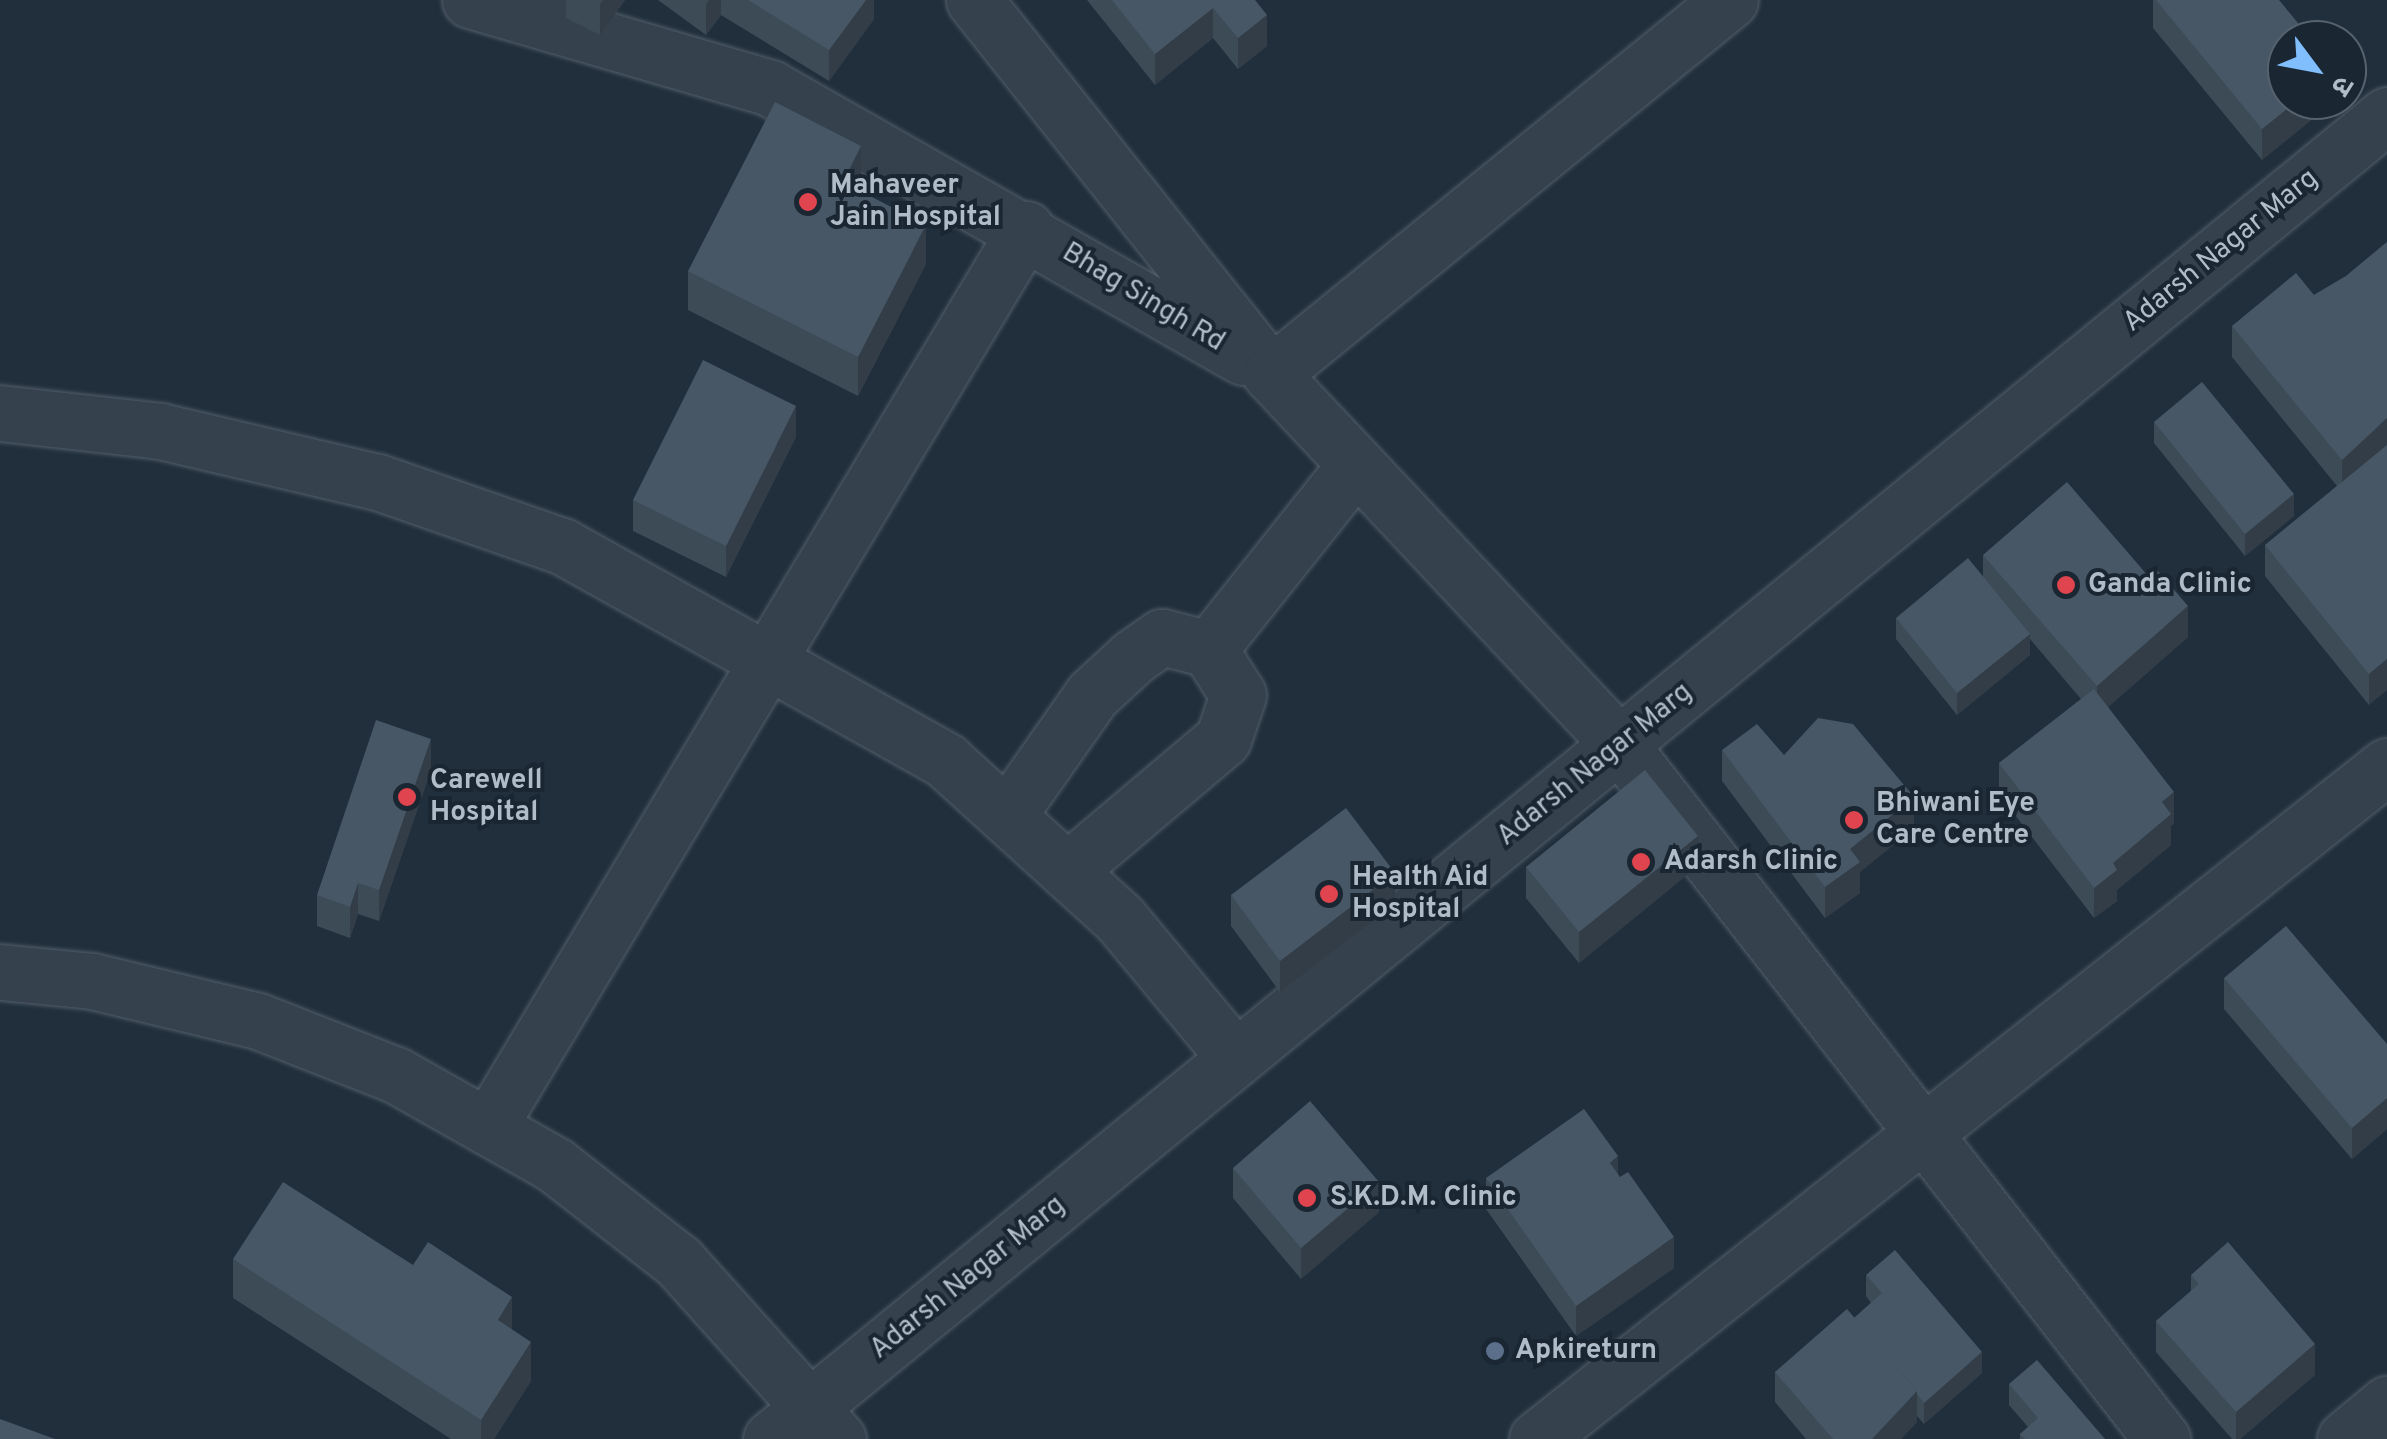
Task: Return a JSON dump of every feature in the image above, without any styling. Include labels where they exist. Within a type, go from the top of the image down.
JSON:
[{"type":"street","name":"Bhag Singh Rd","points":[[470,0],[554,10],[770,88],[1026,229],[1271,374]]},
{"type":"street","points":[[974,0],[1271,374],[1620,745],[2162,1439]]},
{"type":"street","points":[[1271,374],[1730,0]]},
{"type":"street","name":"Adarsh Nagar Marg","points":[[771,1439],[831,1428],[1236,1058],[2373,121]]},
{"type":"street","points":[[488,1126],[1026,229]]},
{"type":"street","points":[[0,413],[160,431],[378,482],[562,546],[770,658],[946,761],[1067,871],[1236,1058]]},
{"type":"street","points":[[1209,649],[1356,464]]},
{"type":"street","points":[[1007,816],[1092,695],[1132,657],[1162,637],[1209,649],[1238,695],[1224,738],[1067,871]]},
{"type":"street","points":[[1537,1439],[2387,766]]},
{"type":"street","points":[[0,972],[92,981],[258,1021],[396,1075],[555,1165],[680,1262],[831,1428]]},
{"type":"street","points":[[2345,1439],[2387,1404]]},
{"type":"building","points":[[748,0],[866,0],[829,50]]},
{"type":"building","points":[[1112,0],[1255,0],[1267,15],[1238,38],[1213,8],[1155,54]]},
{"type":"building","points":[[2156,0],[2279,0],[2296,20],[2267,20],[2267,120],[2273,120],[2262,129]]},
{"type":"building","points":[[775,102],[861,146],[843,182],[926,225],[858,357],[688,271]]},
{"type":"building","points":[[2387,242],[2387,418],[2342,460],[2232,326],[2296,273],[2314,295],[2346,276]]},
{"type":"building","points":[[703,360],[796,406],[726,546],[633,500]]},
{"type":"building","points":[[2202,382],[2294,494],[2245,534],[2154,422]]},
{"type":"building","points":[[2387,445],[2387,659],[2369,674],[2265,545]]},
{"type":"building","points":[[2067,482],[2149,577],[2157,570],[2188,606],[2097,686],[1983,555]]},
{"type":"building","points":[[1968,558],[2030,634],[1957,693],[1896,618]]},
{"type":"building","points":[[2094,689],[2174,792],[2162,802],[2171,814],[2113,863],[2117,870],[2094,888],[1999,763]]},
{"type":"building","points":[[1818,718],[1853,724],[1914,797],[1850,849],[1860,862],[1825,887],[1722,750],[1757,724],[1784,755]]},
{"type":"building","points":[[376,720],[431,739],[379,890],[358,883],[350,907],[317,895]]},
{"type":"building","points":[[1645,770],[1698,836],[1579,932],[1526,867]]},
{"type":"building","points":[[1346,808],[1395,873],[1280,961],[1231,895]]},
{"type":"building","points":[[2286,926],[2387,1044],[2387,1098],[2352,1128],[2224,978]]},
{"type":"building","points":[[1310,1101],[1379,1182],[1301,1248],[1233,1168]]},
{"type":"building","points":[[1584,1109],[1618,1156],[1610,1163],[1620,1177],[1628,1172],[1674,1237],[1576,1306],[1486,1178]]},
{"type":"building","points":[[283,1182],[413,1265],[428,1242],[512,1297],[498,1320],[531,1342],[481,1420],[233,1259]]},
{"type":"building","points":[[2228,1242],[2315,1344],[2236,1412],[2156,1321],[2199,1284],[2191,1275]]},
{"type":"building","points":[[1895,1250],[1982,1352],[1924,1403],[1854,1318],[1882,1293],[1866,1275]]},
{"type":"building","points":[[1847,1309],[1917,1391],[1872,1439],[1833,1439],[1775,1372]]},
{"type":"building","points":[[2037,1360],[2105,1439],[2025,1439],[2020,1434],[2038,1418],[2009,1384]]},
{"type":"building","points":[[0,1419],[55,1439],[0,1439]]},
{"type":"place","name":"Mahaveer Jain Hospital","points":[[808,202]]},
{"type":"place","name":"Ganda Clinic","points":[[2066,585]]},
{"type":"place","name":"Carewell Hospital","points":[[407,797]]},
{"type":"place","name":"Bhiwani Eye Care Centre","points":[[1854,820]]},
{"type":"place","name":"Adarsh Clinic","points":[[1641,862]]},
{"type":"place","name":"Health Aid Hospital","points":[[1329,894]]},
{"type":"place","name":"S.K.D.M. Clinic","points":[[1307,1198]]},
{"type":"place","name":"Apkireturn","points":[[1495,1351]]}]
